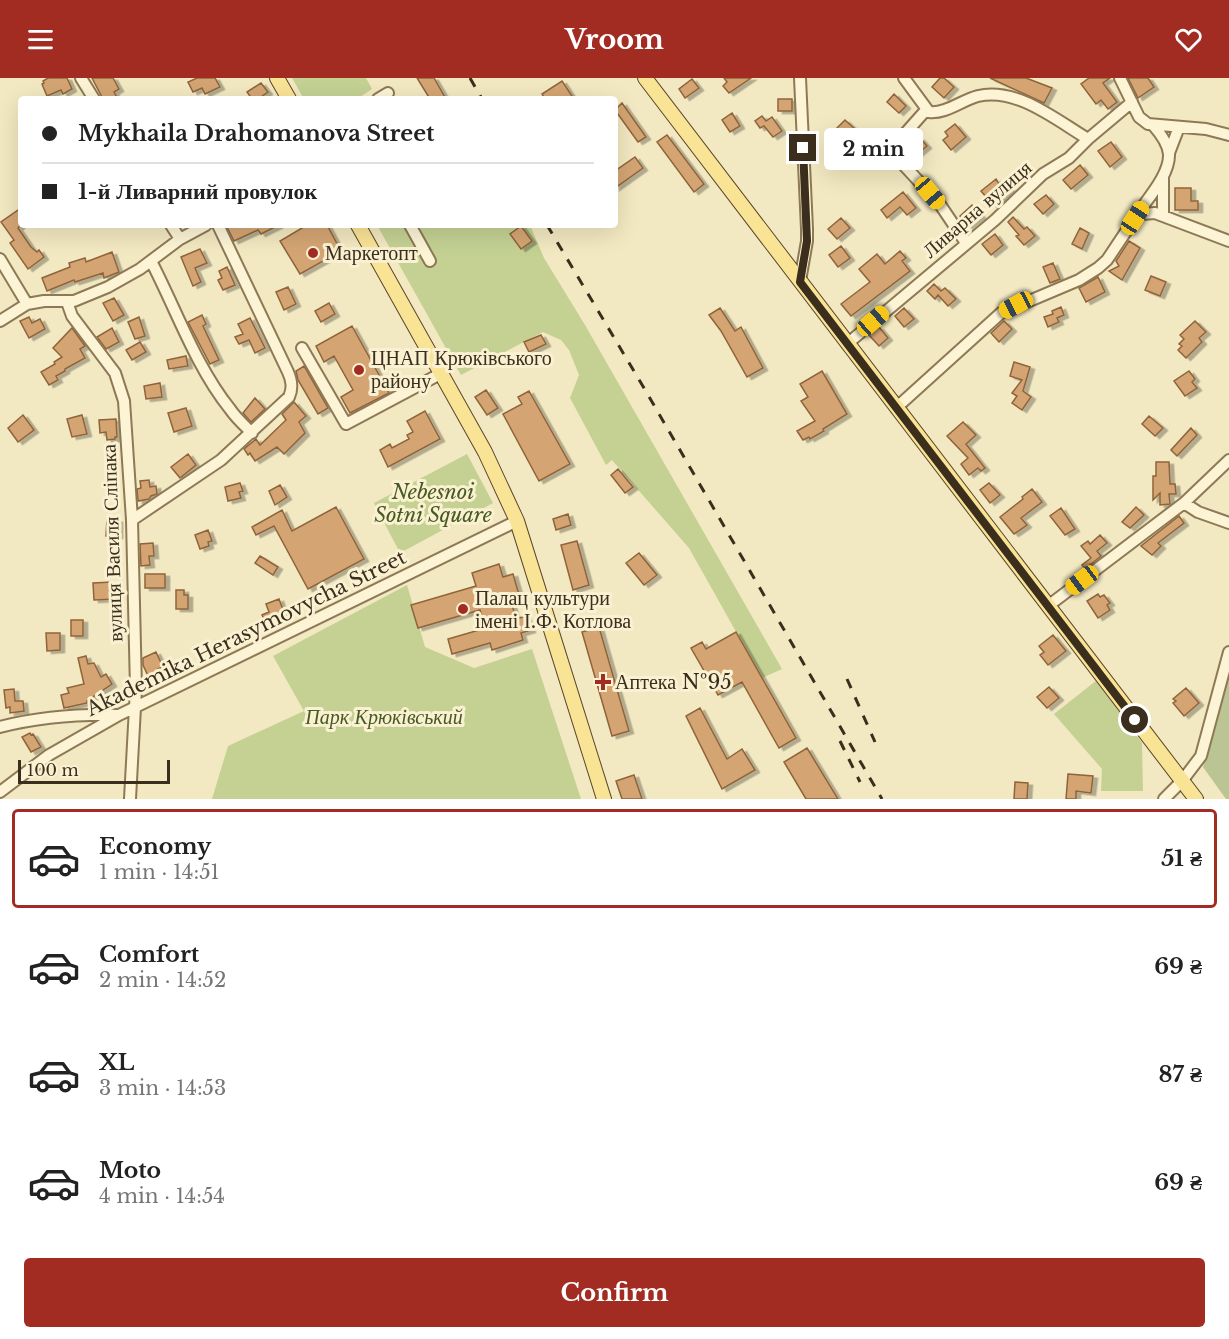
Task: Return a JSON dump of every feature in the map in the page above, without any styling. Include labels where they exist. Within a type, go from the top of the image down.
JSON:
[{"type":"main road","points":[[277,78],[287,96]]},
{"type":"main road","points":[[645,78],[1196,799]]},
{"type":"main road","points":[[362,228],[440,374],[485,452],[517,521],[604,799]]},
{"type":"street","points":[[81,78],[92,96]]},
{"type":"street","points":[[800,78],[807,241],[800,282]]},
{"type":"street","points":[[904,78],[929,112],[939,112],[974,97],[992,93],[1011,97],[1030,105],[1088,139]]},
{"type":"street","points":[[1120,78],[1141,119],[1153,125],[1206,129],[1229,135]]},
{"type":"street","points":[[383,96],[388,93]]},
{"type":"street","name":"Ливарна вулиця","points":[[847,344],[995,220],[1043,174],[1069,158],[1132,102]]},
{"type":"street","points":[[926,110],[902,137],[898,146],[899,160],[939,203],[966,243]]},
{"type":"street","points":[[1153,125],[1165,142],[1169,154]]},
{"type":"street","points":[[896,408],[1001,313],[1079,280],[1104,264],[1163,174],[1179,127]]},
{"type":"street","points":[[1163,174],[1163,216]]},
{"type":"street","points":[[1135,218],[1151,213],[1229,241]]},
{"type":"street","points":[[173,228],[180,238]]},
{"type":"street","points":[[0,321],[27,304],[78,300],[151,261],[180,238],[200,228]]},
{"type":"street","points":[[132,520],[221,460],[252,433],[289,397],[291,392],[291,378],[219,228]]},
{"type":"street","points":[[412,228],[430,261]]},
{"type":"street","points":[[0,259],[27,304]]},
{"type":"street","points":[[151,261],[217,392],[252,433]]},
{"type":"street","name":"вулиця Василя Сліпака","points":[[67,302],[72,316],[111,368],[121,386],[125,409],[132,520],[136,707],[130,799]]},
{"type":"street","points":[[302,348],[346,424],[440,374]]},
{"type":"street","points":[[1048,606],[1184,503],[1229,460]]},
{"type":"street","points":[[1184,503],[1198,512],[1229,523]]},
{"type":"street","name":"Akademika Herasymovycha Street","points":[[0,792],[49,755],[119,715],[517,521]]},
{"type":"street","points":[[1164,799],[1182,781],[1201,756],[1229,652]]},
{"type":"street","points":[[0,727],[45,718],[119,715]]},
{"type":"green space","points":[[292,78],[366,78],[372,89],[362,96],[302,96]]},
{"type":"green space","points":[[379,228],[531,228],[544,258],[585,325],[782,669],[762,678],[689,548],[612,460],[606,465],[570,398],[579,375],[569,350],[561,340],[543,332],[461,375]]},
{"type":"green space","name":"Nebesnoi Sotni Square","points":[[467,454],[493,503],[400,553],[374,503]]},
{"type":"green space","name":"Парк Крюківський","points":[[407,585],[425,647],[474,668],[532,649],[581,799],[212,799],[228,746],[304,711],[273,656]]},
{"type":"green space","points":[[1229,664],[1229,799],[1226,799],[1203,767]]},
{"type":"green space","points":[[1097,680],[1142,743],[1143,791],[1101,791],[1102,769],[1054,714]]},
{"type":"building","points":[[48,78],[67,78],[72,89],[63,94],[61,90],[47,96],[42,84]]},
{"type":"building","points":[[92,78],[113,78],[119,89],[114,92],[116,96],[101,96]]},
{"type":"building","points":[[197,78],[215,78],[220,87],[205,94],[202,88],[193,92],[188,82]]},
{"type":"building","points":[[417,78],[434,78],[444,96],[428,96]]},
{"type":"building","points":[[724,78],[751,78],[729,93],[723,86],[727,82]]},
{"type":"building","points":[[940,78],[944,78],[954,87],[944,98],[932,87]]},
{"type":"building","points":[[990,78],[1026,78],[1052,88],[1044,103]]},
{"type":"building","points":[[1089,78],[1110,78],[1103,83],[1117,102],[1108,109],[1101,100],[1096,104],[1081,84]]},
{"type":"building","points":[[1128,78],[1148,78],[1154,87],[1138,98]]},
{"type":"building","points":[[692,79],[699,88],[685,98],[679,89]]},
{"type":"building","points":[[562,81],[572,96],[543,96],[542,94]]},
{"type":"building","points":[[261,83],[268,92],[262,96],[250,96],[247,92]]},
{"type":"building","points":[[894,94],[906,106],[899,113],[887,102]]},
{"type":"building","points":[[778,99],[792,99],[792,111],[778,111]]},
{"type":"building","points":[[622,103],[646,137],[638,142],[618,114],[618,107]]},
{"type":"building","points":[[732,113],[740,126],[730,132],[722,120]]},
{"type":"building","points":[[762,116],[766,121],[772,117],[782,131],[773,137],[764,126],[760,128],[755,121]]},
{"type":"building","points":[[845,120],[856,130],[847,140],[836,129]]},
{"type":"building","points":[[955,124],[966,137],[951,150],[943,140],[948,136],[945,132]]},
{"type":"building","points":[[667,135],[704,184],[694,192],[657,142]]},
{"type":"building","points":[[920,138],[927,146],[914,157],[907,149]]},
{"type":"building","points":[[1111,142],[1122,157],[1110,167],[1098,151]]},
{"type":"building","points":[[869,143],[881,155],[874,162],[862,151]]},
{"type":"building","points":[[635,157],[643,168],[618,186],[618,169]]},
{"type":"building","points":[[1080,165],[1088,175],[1071,189],[1063,180]]},
{"type":"building","points":[[996,179],[999,184],[1003,181],[1011,190],[993,205],[981,191]]},
{"type":"building","points":[[1175,188],[1191,188],[1191,201],[1198,201],[1198,210],[1175,210]]},
{"type":"building","points":[[903,192],[916,208],[907,215],[900,207],[887,218],[881,210]]},
{"type":"building","points":[[1046,195],[1054,204],[1043,214],[1034,204]]},
{"type":"building","points":[[972,205],[981,216],[968,226],[960,216]]},
{"type":"building","points":[[18,210],[18,228],[31,247],[37,252],[39,250],[44,257],[28,269],[10,243],[14,240],[1,222]]},
{"type":"building","points":[[1013,217],[1024,229],[1027,227],[1035,236],[1024,245],[1008,222]]},
{"type":"building","points":[[841,218],[850,228],[837,239],[828,229]]},
{"type":"building","points":[[228,228],[273,228],[261,234],[258,230],[234,241]]},
{"type":"building","name":"Маркетопт","points":[[302,228],[329,228],[341,251],[300,274],[280,241]]},
{"type":"building","points":[[518,228],[522,228],[532,241],[521,249],[510,234]]},
{"type":"building","points":[[1080,228],[1089,233],[1082,249],[1072,244]]},
{"type":"building","points":[[995,234],[1003,245],[991,255],[982,244]]},
{"type":"building","points":[[1129,241],[1140,248],[1122,280],[1109,271],[1119,266],[1116,261]]},
{"type":"building","points":[[841,246],[850,258],[838,267],[829,255]]},
{"type":"building","points":[[200,249],[207,263],[195,268],[201,282],[193,286],[181,257]]},
{"type":"building","points":[[900,251],[906,258],[902,261],[910,271],[851,316],[841,304],[870,282],[859,269],[877,254],[885,264]]},
{"type":"building","points":[[112,252],[119,272],[104,278],[103,273],[75,282],[74,280],[47,291],[42,278],[70,267],[69,263],[85,258],[86,262]]},
{"type":"building","points":[[1053,263],[1060,279],[1050,283],[1043,267]]},
{"type":"building","points":[[227,267],[235,285],[223,290],[218,280],[222,278],[219,271]]},
{"type":"building","points":[[1151,276],[1166,282],[1160,296],[1145,290]]},
{"type":"building","points":[[1098,277],[1105,292],[1086,302],[1079,288]]},
{"type":"building","points":[[934,284],[941,291],[945,288],[956,299],[948,306],[938,295],[935,299],[927,291]]},
{"type":"building","points":[[288,287],[296,304],[284,310],[276,292]]},
{"type":"building","points":[[114,298],[124,315],[113,321],[103,303]]},
{"type":"building","points":[[329,303],[335,314],[321,322],[315,311]]},
{"type":"building","points":[[1061,307],[1064,315],[1057,318],[1059,322],[1048,327],[1044,317],[1053,314],[1052,311]]},
{"type":"building","points":[[720,308],[735,331],[741,327],[763,368],[747,377],[721,331],[709,315]]},
{"type":"building","points":[[904,308],[914,319],[904,327],[895,316]]},
{"type":"building","points":[[202,315],[206,324],[203,326],[219,360],[210,364],[188,322]]},
{"type":"building","points":[[29,317],[32,323],[40,319],[45,329],[29,338],[20,321]]},
{"type":"building","points":[[139,317],[145,336],[135,339],[128,322]]},
{"type":"building","points":[[250,318],[265,348],[255,353],[249,340],[239,344],[235,337],[243,334],[238,324]]},
{"type":"building","points":[[1004,321],[1012,329],[999,342],[991,333]]},
{"type":"building","points":[[1195,321],[1206,332],[1199,338],[1202,342],[1186,358],[1178,350],[1182,346],[1179,344],[1184,339],[1180,335]]},
{"type":"building","name":"ЦНАП Крюківського району","points":[[352,326],[389,393],[350,413],[341,397],[353,390],[334,356],[324,362],[316,346]]},
{"type":"building","points":[[879,327],[888,338],[879,346],[869,335]]},
{"type":"building","points":[[72,328],[85,346],[80,349],[85,358],[65,369],[56,376],[58,380],[49,385],[41,372],[62,357],[53,348]]},
{"type":"building","points":[[112,328],[119,342],[106,349],[97,337]]},
{"type":"building","points":[[541,335],[546,344],[529,352],[524,342]]},
{"type":"building","points":[[140,342],[146,352],[132,360],[126,350]]},
{"type":"building","points":[[186,356],[188,366],[169,369],[167,360]]},
{"type":"building","points":[[1014,362],[1030,367],[1023,391],[1031,397],[1022,410],[1012,403],[1017,396],[1012,393],[1022,380],[1010,376]]},
{"type":"building","points":[[304,366],[328,408],[318,414],[298,380],[296,371]]},
{"type":"building","points":[[822,371],[847,414],[823,429],[824,431],[810,439],[809,437],[803,440],[797,431],[815,421],[801,401],[808,397],[800,384]]},
{"type":"building","points":[[1189,371],[1195,379],[1192,382],[1197,388],[1185,396],[1174,381]]},
{"type":"building","points":[[160,383],[162,397],[146,399],[144,386]]},
{"type":"building","points":[[486,390],[498,408],[487,415],[475,397]]},
{"type":"building","points":[[529,391],[570,464],[539,481],[503,414],[522,404],[518,397]]},
{"type":"building","points":[[255,398],[265,409],[251,422],[243,413]]},
{"type":"building","points":[[294,402],[306,416],[299,422],[305,433],[284,454],[277,447],[255,461],[244,449],[256,439],[260,445],[286,420],[282,414]]},
{"type":"building","points":[[186,408],[192,426],[174,432],[168,413]]},
{"type":"building","points":[[425,411],[440,439],[388,467],[380,450],[390,444],[392,448],[409,439],[407,435],[413,432],[407,421]]},
{"type":"building","points":[[23,415],[34,430],[18,442],[8,428]]},
{"type":"building","points":[[82,415],[87,434],[72,437],[67,419]]},
{"type":"building","points":[[1149,416],[1163,428],[1155,436],[1142,424]]},
{"type":"building","points":[[116,419],[117,437],[107,440],[106,432],[100,433],[99,420]]},
{"type":"building","points":[[963,422],[976,435],[966,444],[985,468],[981,471],[978,468],[969,475],[961,464],[968,458],[947,436]]},
{"type":"building","points":[[1191,428],[1197,435],[1177,456],[1171,450]]},
{"type":"building","points":[[188,454],[196,465],[180,478],[171,467]]},
{"type":"building","points":[[1156,462],[1169,462],[1170,484],[1175,484],[1176,494],[1169,494],[1170,504],[1160,505],[1160,493],[1153,500],[1153,476],[1156,476]]},
{"type":"building","points":[[618,469],[633,487],[625,493],[611,475]]},
{"type":"building","points":[[149,480],[150,487],[156,486],[157,494],[149,499],[138,501],[137,489],[141,488],[140,481]]},
{"type":"building","points":[[240,483],[243,491],[239,492],[241,498],[228,501],[225,487]]},
{"type":"building","points":[[989,483],[1000,495],[990,503],[980,490]]},
{"type":"building","points":[[280,485],[287,497],[275,505],[269,491]]},
{"type":"building","points":[[1032,489],[1042,502],[1021,518],[1027,525],[1014,534],[1000,517]]},
{"type":"building","points":[[336,507],[364,559],[308,589],[274,526],[256,535],[252,527],[282,510],[292,531]]},
{"type":"building","points":[[1136,507],[1144,515],[1130,528],[1122,522]]},
{"type":"building","points":[[1061,508],[1075,529],[1065,535],[1050,516]]},
{"type":"building","points":[[568,514],[571,525],[556,530],[553,519]]},
{"type":"building","points":[[1179,516],[1184,523],[1158,543],[1161,546],[1152,555],[1141,546]]},
{"type":"building","points":[[107,519],[118,520],[118,536],[106,536]]},
{"type":"building","points":[[208,530],[212,541],[208,542],[209,546],[200,549],[195,535]]},
{"type":"building","points":[[1100,535],[1107,543],[1097,551],[1101,556],[1085,569],[1082,565],[1091,558],[1081,546],[1088,541],[1090,544]]},
{"type":"building","points":[[577,541],[589,585],[573,590],[561,545]]},
{"type":"building","points":[[153,543],[154,556],[149,556],[150,565],[141,566],[140,544]]},
{"type":"building","points":[[639,553],[657,575],[644,585],[626,563]]},
{"type":"building","points":[[260,556],[278,567],[273,575],[255,563]]},
{"type":"building","name":"Палац культури імені І.Ф. Котлова","points":[[499,564],[503,577],[513,574],[520,598],[511,601],[516,619],[526,616],[531,630],[521,633],[523,640],[492,650],[490,643],[452,654],[448,639],[486,628],[480,610],[418,628],[411,605],[476,586],[472,573]]},
{"type":"building","points":[[145,574],[165,574],[165,588],[145,588]]},
{"type":"building","points":[[112,582],[112,589],[116,589],[117,599],[94,600],[93,583]]},
{"type":"building","points":[[176,590],[184,590],[184,595],[188,595],[188,609],[176,609]]},
{"type":"building","points":[[1098,594],[1100,597],[1104,595],[1110,603],[1107,605],[1110,610],[1098,618],[1087,601]]},
{"type":"building","points":[[279,599],[285,615],[267,625],[262,615],[269,612],[266,604]]},
{"type":"building","points":[[71,620],[83,620],[83,636],[71,636]]},
{"type":"building","points":[[599,627],[629,731],[612,736],[582,632]]},
{"type":"building","points":[[736,632],[796,738],[779,748],[742,682],[718,695],[691,648],[702,642],[706,649]]},
{"type":"building","points":[[46,633],[60,633],[60,650],[47,651]]},
{"type":"building","points":[[1053,635],[1066,651],[1048,665],[1040,655],[1044,652],[1039,646]]},
{"type":"building","points":[[156,652],[163,667],[158,669],[161,676],[150,680],[143,665],[143,658]]},
{"type":"building","points":[[86,656],[88,664],[94,663],[101,677],[106,674],[112,684],[87,703],[64,708],[61,695],[69,693],[67,688],[84,684],[78,658]]},
{"type":"building","points":[[1049,687],[1059,698],[1047,708],[1037,697]]},
{"type":"building","points":[[1186,688],[1199,703],[1184,716],[1173,703],[1176,701],[1173,699]]},
{"type":"building","points":[[14,689],[15,701],[23,701],[24,711],[10,713],[10,707],[6,708],[4,690]]},
{"type":"building","points":[[700,708],[727,759],[742,749],[755,770],[722,789],[686,716]]},
{"type":"building","points":[[30,733],[41,747],[31,752],[22,737]]},
{"type":"building","points":[[807,748],[838,799],[806,799],[784,762]]},
{"type":"building","points":[[1068,774],[1093,776],[1091,793],[1076,791],[1076,799],[1066,799]]},
{"type":"building","points":[[634,775],[642,799],[622,799],[616,781]]},
{"type":"building","points":[[1015,782],[1028,783],[1027,799],[1014,799]]},
{"type":"railway","points":[[470,78],[480,96]]},
{"type":"railway","points":[[549,228],[882,799]]},
{"type":"railway","points":[[847,679],[875,742]]},
{"type":"railway","points":[[840,741],[860,782]]},
{"type":"place","name":"Маркетопт","points":[[313,253]]},
{"type":"place","name":"ЦНАП Крюківського району","points":[[359,370]]},
{"type":"place","name":"Палац культури імені І.Ф. Котлова","points":[[463,609]]},
{"type":"place","name":"Аптека №95","points":[[603,682]]},
{"type":"route","points":[[803,148],[807,241],[800,282],[1135,720]]}]
